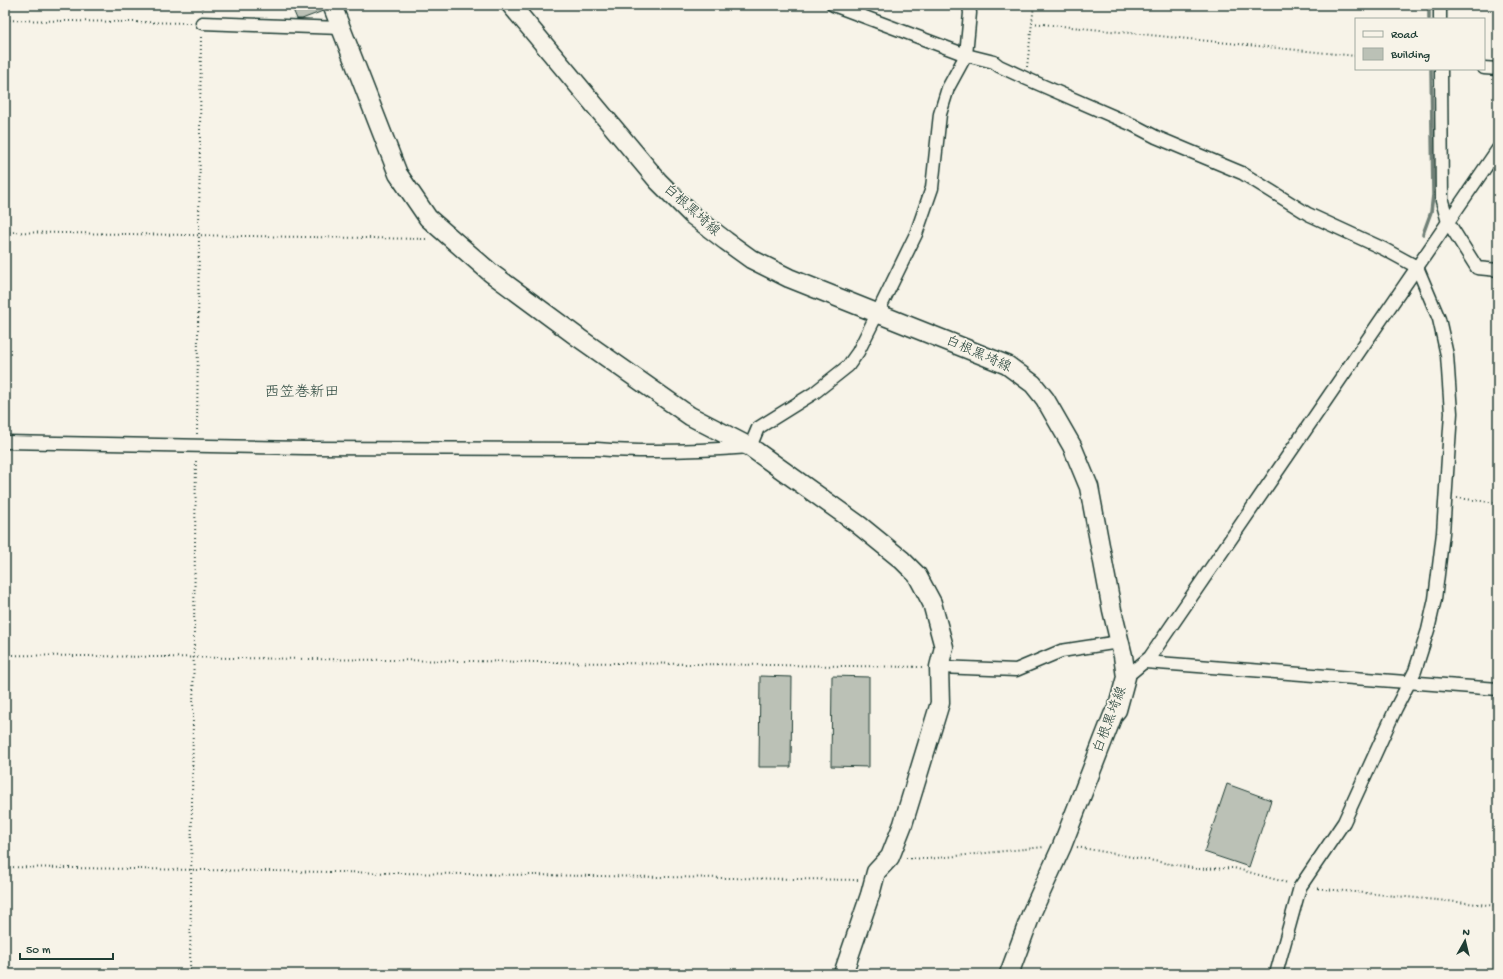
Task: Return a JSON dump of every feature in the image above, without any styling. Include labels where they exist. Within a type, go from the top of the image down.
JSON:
[{"type":"main road","points":[[332,5],[398,174],[428,218],[490,273],[690,416],[750,447],[859,525],[902,560],[917,575],[932,603],[944,647],[939,667],[940,703],[903,824],[890,856],[876,872],[843,974]]},
{"type":"main road","name":"白根黒埼線","points":[[511,5],[658,181],[692,215],[751,259],[788,278],[1007,365],[1033,384],[1045,399],[1072,446],[1088,487],[1126,677],[1117,710],[1113,715],[1062,846],[1032,912],[1008,974]]},
{"type":"street","points":[[833,5],[966,55],[994,62],[1025,78],[1133,125],[1156,138],[1242,173],[1308,214],[1384,249],[1417,267],[1439,319],[1447,355],[1450,413],[1446,497],[1435,599],[1424,643],[1410,682],[1344,822],[1300,887],[1276,974]]},
{"type":"street","points":[[5,442],[305,448],[597,449],[629,452],[707,451],[750,447],[758,428],[814,393],[848,366],[858,352],[877,314],[916,234],[932,188],[940,114],[948,88],[966,55],[969,28],[969,5]]},
{"type":"street","points":[[1440,5],[1440,18]]},
{"type":"street","points":[[202,23],[341,28]]},
{"type":"street","points":[[1485,68],[1498,70]]},
{"type":"street","points":[[1441,70],[1442,201],[1448,222],[1477,268],[1498,270]]},
{"type":"street","points":[[1126,677],[1150,657],[1498,149]]},
{"type":"street","points":[[939,667],[1016,670],[1061,651],[1119,642]]},
{"type":"street","points":[[1145,662],[1498,689]]},
{"type":"path","points":[[1025,78],[1034,5]]},
{"type":"path","points":[[5,20],[202,23],[198,234],[190,974]]},
{"type":"path","points":[[1032,23],[1355,56]]},
{"type":"path","points":[[5,232],[451,239]]},
{"type":"path","points":[[1446,497],[1498,503]]},
{"type":"path","points":[[5,655],[939,667]]},
{"type":"path","points":[[890,856],[927,859],[1062,846],[1198,869],[1234,868],[1300,887],[1498,906]]},
{"type":"path","points":[[5,867],[874,879]]},
{"type":"building","points":[[291,5],[322,5],[323,11],[302,19],[297,19]]},
{"type":"building","points":[[760,676],[792,677],[791,767],[759,767]]},
{"type":"building","points":[[832,676],[869,677],[869,767],[831,766]]},
{"type":"building","points":[[1227,784],[1271,800],[1249,867],[1204,852]]},
{"type":"waterway","points":[[1429,5],[1429,18]]},
{"type":"waterway","points":[[1423,234],[1431,212],[1433,195],[1431,70]]},
{"type":"district","name":"西笠巻新田","points":[[302,393]]}]
